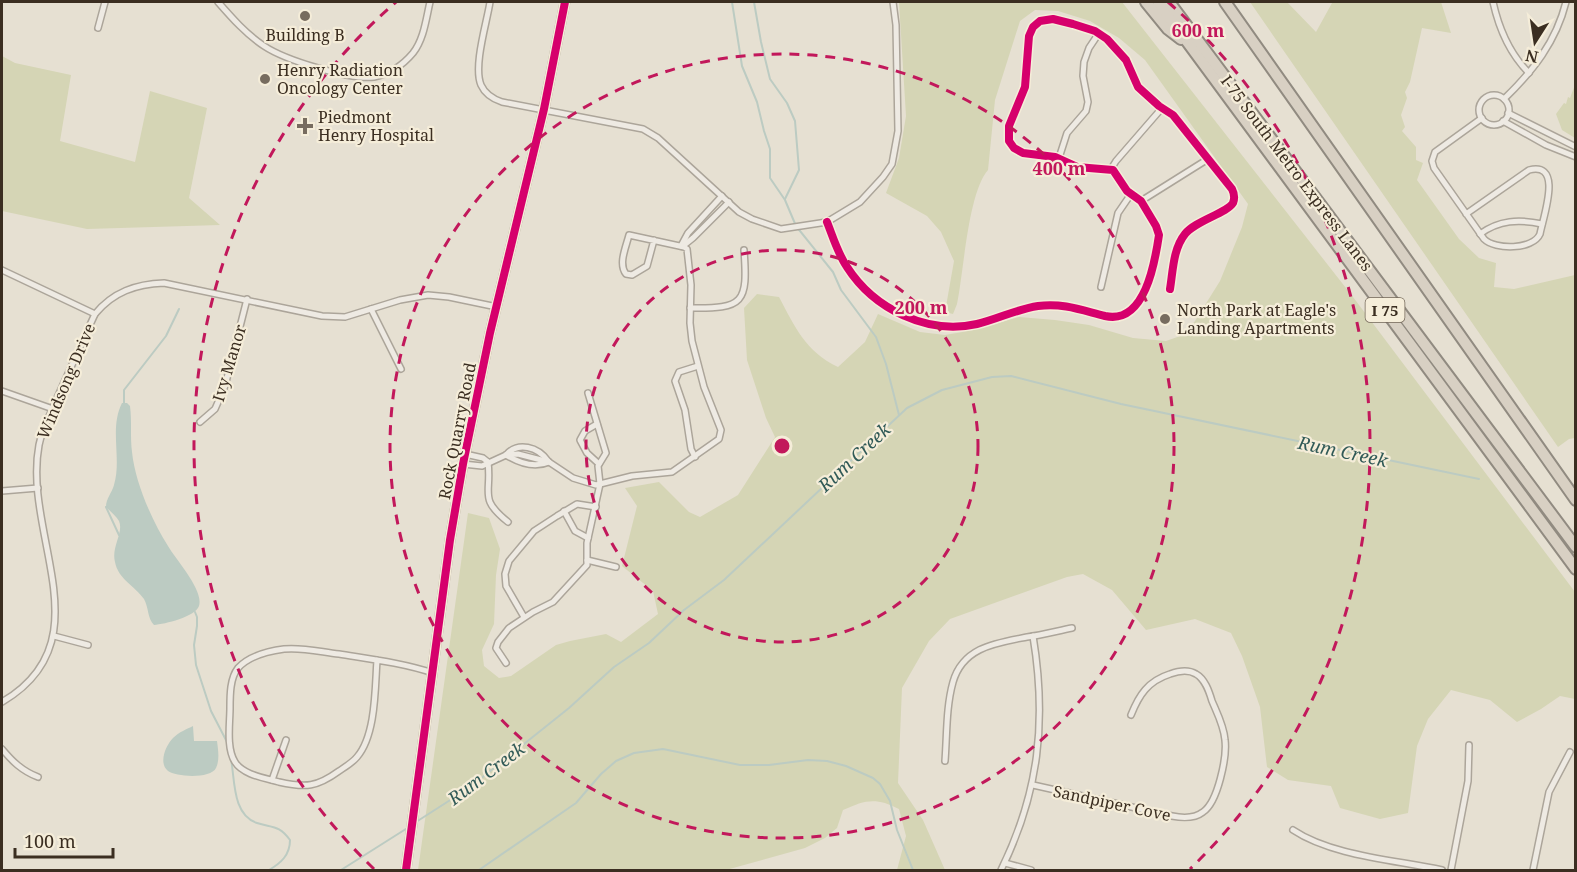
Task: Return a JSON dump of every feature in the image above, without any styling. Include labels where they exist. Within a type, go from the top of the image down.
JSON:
[{"type":"highway","points":[[1146,2],[1168,29],[1195,51]]},
{"type":"highway","name":"I 75","points":[[1158,2],[1575,569]]},
{"type":"highway","name":"I-75 South Metro Express Lanes","points":[[1169,2],[1575,547]]},
{"type":"highway","name":"I 75","points":[[1225,2],[1575,500]]},
{"type":"street","points":[[98,28],[105,2]]},
{"type":"street","points":[[218,2],[249,34],[265,47],[283,57],[320,68],[372,77],[398,67],[413,53],[423,31],[430,2]]},
{"type":"street","points":[[490,2],[479,62],[481,85],[488,94],[499,101],[643,129],[658,138],[739,212],[781,229],[826,222],[860,202],[892,164],[898,131],[896,25],[893,2]]},
{"type":"street","name":"Rock Quarry Road","points":[[406,870],[450,540],[463,464],[544,109],[565,2]]},
{"type":"street","points":[[1493,2],[1510,51],[1529,73]]},
{"type":"street","points":[[1504,99],[1529,73],[1551,41],[1566,2]]},
{"type":"street","points":[[826,222],[846,266],[856,280],[882,303],[918,321],[940,326],[975,324],[1035,306],[1051,305],[1079,308],[1116,317],[1137,304],[1146,290],[1159,235],[1142,201],[1131,194],[1111,169],[1077,167],[1059,158],[1019,151],[1011,144],[1008,137],[1009,126],[1025,87],[1026,51],[1029,36],[1035,25],[1048,19],[1092,30],[1117,48],[1126,60],[1138,87],[1173,115],[1233,189],[1234,201],[1230,206],[1195,225],[1183,237],[1176,253],[1170,289]]},
{"type":"street","points":[[1059,158],[1067,133],[1086,111],[1088,102],[1083,76],[1084,62],[1089,48],[1099,33]]},
{"type":"street","points":[[1494,95],[1504,99],[1508,105],[1508,113],[1503,121],[1492,124],[1482,118],[1479,108],[1484,99],[1494,95]]},
{"type":"street","points":[[1111,169],[1162,108]]},
{"type":"street","points":[[1508,113],[1575,147]]},
{"type":"street","points":[[1466,214],[1526,171],[1536,168],[1545,172],[1550,183],[1538,239],[1529,244],[1494,246],[1488,243],[1480,234],[1466,214],[1434,168],[1432,159],[1435,152],[1482,118]]},
{"type":"street","points":[[1503,121],[1561,153],[1575,158]]},
{"type":"street","points":[[1539,141],[1545,133]]},
{"type":"street","points":[[1142,201],[1208,159]]},
{"type":"street","points":[[1101,287],[1120,206],[1131,194]]},
{"type":"street","points":[[681,246],[687,233],[722,196]]},
{"type":"street","points":[[681,246],[693,238],[729,202]]},
{"type":"street","points":[[1480,234],[1497,224],[1528,221],[1542,224]]},
{"type":"street","points":[[463,464],[482,466],[506,455],[512,448],[519,447],[542,452],[549,462],[573,478],[593,485],[641,475],[669,473],[717,441],[721,435],[698,366],[691,329],[686,248],[681,246],[654,240],[629,235],[622,266],[626,274],[632,275],[647,266],[654,240]]},
{"type":"street","points":[[690,308],[723,308],[738,299],[746,283],[744,250]]},
{"type":"street","points":[[2,270],[95,314]]},
{"type":"street","name":"Windsong Drive","points":[[2,702],[27,684],[41,667],[54,636],[56,600],[38,488],[39,443],[95,314],[106,302],[127,289],[146,283],[164,283],[322,316],[345,317],[400,300],[428,295],[497,307]]},
{"type":"street","name":"Ivy Manor","points":[[200,422],[215,409],[225,387],[247,299]]},
{"type":"street","points":[[371,309],[401,369]]},
{"type":"street","points":[[695,457],[691,449],[685,410],[675,381],[679,372],[698,366]]},
{"type":"street","points":[[2,391],[53,409]]},
{"type":"street","points":[[506,663],[497,650],[496,644],[524,617],[553,602],[584,569],[587,560],[588,538],[600,484],[599,464],[606,453],[588,393]]},
{"type":"street","points":[[597,424],[585,431],[580,440],[587,453],[599,464]]},
{"type":"street","points":[[465,454],[483,458],[488,462],[490,505],[508,522]]},
{"type":"street","points":[[506,455],[514,460],[538,465],[549,462]]},
{"type":"street","points":[[2,491],[38,488]]},
{"type":"street","points":[[524,617],[506,586],[507,564],[534,531],[564,511],[579,503],[596,507]]},
{"type":"street","points":[[564,511],[575,531],[588,538]]},
{"type":"street","points":[[587,560],[616,567]]},
{"type":"street","points":[[945,760],[951,693],[957,672],[964,661],[990,645],[1072,628]]},
{"type":"street","points":[[54,636],[88,645]]},
{"type":"street","points":[[1001,870],[1022,821],[1033,785],[1040,710],[1039,679],[1033,636]]},
{"type":"street","points":[[377,660],[371,724],[365,745],[359,755],[327,780],[318,784],[294,785],[240,768],[233,759],[230,745],[230,693],[238,668],[250,658],[286,649],[312,650],[377,660],[433,673]]},
{"type":"street","name":"Sandpiper Cove","points":[[1033,785],[1172,816],[1193,817],[1204,812],[1219,783],[1226,747],[1223,730],[1209,691],[1201,677],[1190,671],[1182,671],[1155,681],[1139,696],[1131,715]]},
{"type":"street","points":[[273,780],[286,740]]},
{"type":"street","points":[[1451,870],[1468,781],[1469,745]]},
{"type":"street","points":[[2,748],[14,763],[27,773],[38,777]]},
{"type":"street","points":[[1533,870],[1549,792],[1570,752]]},
{"type":"street","points":[[1293,830],[1306,839],[1325,845],[1384,860],[1442,870]]},
{"type":"street","points":[[1005,863],[1030,870]]},
{"type":"green space","points":[[899,2],[1122,2],[1353,297],[1575,592],[1575,699],[1560,696],[1517,722],[1490,700],[1451,690],[1428,719],[1417,746],[1408,813],[1380,819],[1340,808],[1331,786],[1288,780],[1267,767],[1260,707],[1242,656],[1231,633],[1195,619],[1146,630],[1112,590],[1083,574],[1067,577],[950,619],[929,641],[902,688],[898,783],[923,820],[945,870],[897,870],[906,836],[899,809],[871,801],[843,810],[837,828],[825,838],[805,848],[726,870],[418,870],[468,513],[489,518],[500,549],[496,575],[494,624],[482,650],[484,666],[499,678],[511,676],[556,645],[606,634],[621,642],[658,614],[653,591],[622,566],[637,506],[625,488],[659,482],[689,512],[700,517],[738,495],[775,437],[766,418],[747,360],[744,308],[757,294],[779,297],[809,346],[838,367],[865,342],[878,314],[920,332],[945,335],[974,330],[1019,317],[1089,325],[1133,338],[1166,341],[1183,335],[1195,321],[1220,281],[1242,227],[1248,204],[1145,60],[1119,38],[1090,21],[1058,11],[1035,10],[1020,21],[995,100],[988,170],[981,181],[971,214],[957,304],[953,314],[945,312],[954,261],[941,232],[927,216],[886,193],[899,158],[906,116]]},
{"type":"green space","points":[[1250,2],[1287,2],[1316,32],[1332,3],[1441,2],[1451,33],[1422,28],[1410,82],[1405,92],[1407,98],[1401,115],[1405,127],[1402,131],[1416,147],[1416,160],[1423,163],[1417,180],[1459,239],[1479,258],[1496,263],[1494,287],[1514,289],[1575,275],[1575,438],[1569,439],[1558,447]]},
{"type":"green space","points":[[2,56],[15,63],[71,75],[60,141],[135,162],[150,91],[207,108],[189,198],[220,225],[87,229],[2,211]]},
{"type":"green space","points":[[1575,85],[1575,138],[1562,130],[1556,114],[1564,103],[1566,104],[1568,97],[1570,98]]},
{"type":"shaded area","points":[[122,403],[130,406],[131,446],[145,501],[162,536],[188,575],[199,599],[199,606],[192,613],[179,619],[154,625],[144,599],[123,578],[117,568],[114,556],[120,526],[118,519],[106,507],[116,475],[116,423]]},
{"type":"shaded area","points":[[193,726],[194,741],[217,741],[216,768],[208,774],[193,776],[178,775],[168,771],[163,759],[170,741]]},
{"type":"waterway","points":[[732,2],[742,66],[757,102],[770,149],[770,178],[785,200],[796,226],[833,272],[841,290],[876,337],[886,364],[899,415]]},
{"type":"waterway","points":[[754,2],[770,79],[787,103],[795,121],[799,170],[785,199]]},
{"type":"waterway","points":[[124,403],[124,390],[166,336],[179,309]]},
{"type":"waterway","name":"Rum Creek","points":[[416,822],[469,788],[569,708],[614,667],[649,643],[684,610],[724,580],[907,408],[942,390],[992,377],[1011,376],[1121,404],[1479,479]]},
{"type":"waterway","points":[[106,507],[119,535]]},
{"type":"waterway","points":[[195,612],[197,617],[194,645],[196,665],[211,711],[227,742]]},
{"type":"waterway","points":[[479,870],[576,803],[601,774],[616,761],[634,753],[663,749],[740,765],[769,765],[808,760],[827,761],[846,766],[873,778],[880,784],[890,801],[897,830],[913,870]]},
{"type":"waterway","points":[[231,759],[236,796],[243,812],[257,823],[279,829],[290,840],[284,858],[269,870]]},
{"type":"waterway","name":"Rum Creek","points":[[341,870],[409,827]]},
{"type":"cycle path","points":[[406,870],[450,540],[463,464],[490,333],[544,109],[565,2]]},
{"type":"cycle path","points":[[827,222],[841,257],[858,282],[887,306],[921,322],[939,326],[977,324],[1023,309],[1047,305],[1105,316],[1119,316],[1130,311],[1146,289],[1159,235],[1141,201],[1127,191],[1113,170],[1077,167],[1055,157],[1023,153],[1014,148],[1009,141],[1009,126],[1025,87],[1029,36],[1033,27],[1040,21],[1053,19],[1095,31],[1107,39],[1126,60],[1138,87],[1173,115],[1233,191],[1234,199],[1230,207],[1190,229],[1181,240],[1174,260],[1170,289]]},
{"type":"place","name":"Building B","points":[[305,16]]},
{"type":"place","name":"Henry Radiation Oncology Center","points":[[265,79]]},
{"type":"place","name":"Piedmont Henry Hospital","points":[[305,126]]},
{"type":"place","name":"North Park at Eagle's Landing Apartments","points":[[1165,319]]}]
